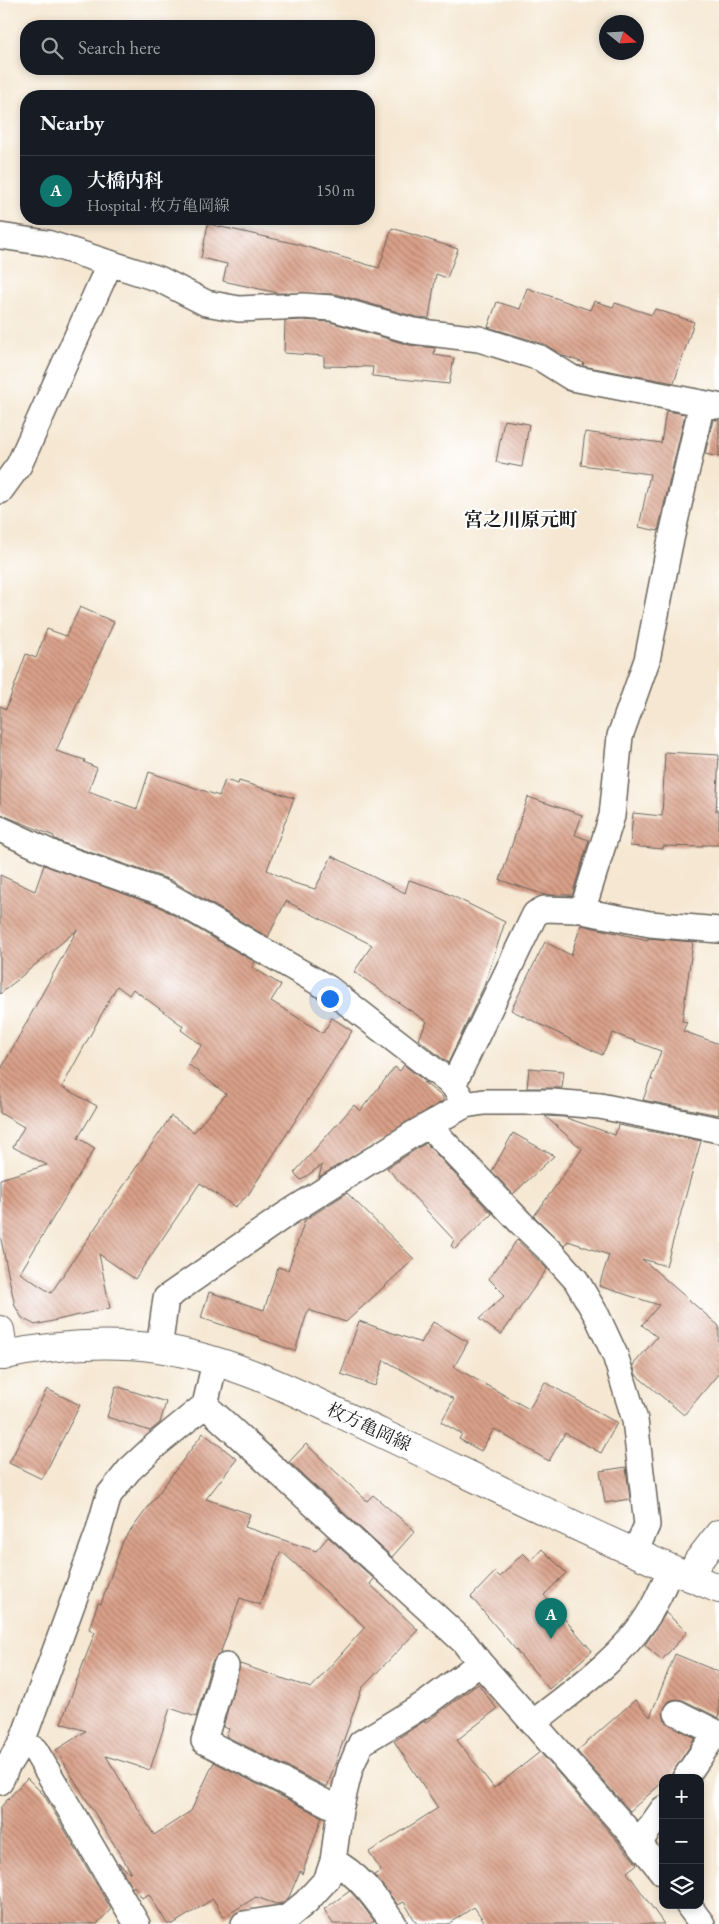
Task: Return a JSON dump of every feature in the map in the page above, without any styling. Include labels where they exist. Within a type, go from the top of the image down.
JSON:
[{"type":"main road","name":"枚方亀岡線","points":[[1,1347],[119,1344],[159,1349],[215,1362],[262,1377],[635,1552],[719,1589]]},
{"type":"main road","points":[[681,1573],[698,1561],[719,1534]]},
{"type":"street","points":[[0,236],[47,243],[110,263],[159,279],[206,303],[239,309],[303,306],[332,308],[413,331],[479,339],[540,358],[572,378],[711,404],[669,548],[647,660],[620,736],[612,816],[582,908]]},
{"type":"street","points":[[0,491],[18,466],[110,263]]},
{"type":"street","points":[[0,829],[58,856],[164,893],[328,988],[459,1095],[484,1102],[552,1102],[600,1106],[719,1130]]},
{"type":"street","points":[[582,908],[587,912],[650,924],[719,930]]},
{"type":"street","points":[[159,1349],[166,1298],[285,1215],[428,1126],[459,1095],[536,914],[544,909],[577,910],[582,908]]},
{"type":"street","points":[[428,1126],[576,1280],[597,1316],[626,1387],[638,1438],[648,1525],[635,1552]]},
{"type":"street","points":[[0,1782],[7,1766],[22,1742],[98,1533],[109,1495],[129,1470],[156,1445],[205,1406],[215,1362]]},
{"type":"street","points":[[205,1406],[464,1642],[480,1663],[639,1843],[659,1869]]},
{"type":"street","points":[[533,1723],[592,1676],[623,1646],[681,1573]]},
{"type":"street","points":[[244,1924],[288,1917],[306,1902],[327,1879],[333,1861],[340,1810],[350,1769],[361,1743],[428,1702],[480,1663]]},
{"type":"street","points":[[226,1666],[204,1741],[340,1810]]},
{"type":"street","points":[[677,1713],[718,1734],[688,1774]]},
{"type":"street","points":[[22,1742],[35,1750],[137,1924]]},
{"type":"street","points":[[639,1843],[659,1815]]},
{"type":"street","points":[[333,1861],[347,1868],[371,1892],[394,1924]]},
{"type":"street","points":[[691,1909],[702,1924]]},
{"type":"building","points":[[208,225],[297,244],[379,268],[392,228],[458,249],[447,278],[436,274],[429,318],[416,317],[336,294],[278,293],[223,281],[227,264],[201,258]]},
{"type":"building","points":[[527,288],[590,310],[594,301],[613,307],[615,303],[652,315],[655,309],[694,322],[674,383],[583,366],[584,363],[564,356],[544,344],[488,327],[497,302],[520,309]]},
{"type":"building","points":[[285,321],[330,322],[409,345],[435,348],[434,355],[454,358],[449,384],[372,376],[373,367],[324,366],[324,356],[284,353]]},
{"type":"building","points":[[666,411],[685,414],[658,531],[639,527],[650,474],[581,465],[585,432],[661,443]]},
{"type":"building","points":[[504,420],[529,424],[522,467],[496,462]]},
{"type":"building","points":[[713,420],[719,420],[719,457],[705,454]]},
{"type":"building","points":[[80,607],[114,622],[56,751],[85,760],[84,762],[97,768],[88,791],[137,809],[149,772],[219,796],[225,780],[238,784],[239,781],[294,798],[267,870],[294,883],[315,889],[332,856],[405,893],[409,880],[440,890],[505,922],[484,986],[448,1063],[418,1039],[427,1022],[354,972],[372,945],[286,901],[268,937],[171,880],[63,843],[54,838],[54,836],[0,814],[0,706],[6,709],[26,654],[36,658],[47,629],[66,636]]},
{"type":"building","points":[[665,752],[719,755],[716,811],[719,811],[719,845],[702,845],[702,847],[663,846],[663,849],[630,846],[633,813],[662,816]]},
{"type":"building","points":[[528,797],[582,815],[575,835],[589,840],[572,895],[545,895],[500,880]]},
{"type":"building","points":[[44,865],[158,906],[255,962],[252,967],[281,985],[271,1001],[323,1033],[332,1018],[352,1031],[248,1195],[235,1207],[200,1183],[135,1279],[99,1254],[110,1308],[35,1325],[22,1318],[15,1306],[0,1235],[0,1179],[47,1165],[13,1147],[24,1127],[0,1113],[0,1071],[77,930],[0,994],[0,875],[35,891]],"holes":[[[117,986],[129,995],[133,989],[183,1026],[181,1030],[202,1045],[188,1064],[226,1094],[194,1132],[171,1116],[51,1293],[20,1273],[95,1148],[78,1138],[97,1106],[62,1087]]]},
{"type":"building","points":[[581,925],[648,940],[648,938],[693,942],[682,1021],[687,1022],[683,1031],[719,1044],[719,1115],[643,1100],[650,1080],[653,1080],[651,1079],[661,1051],[613,1033],[602,1055],[511,1010],[545,942],[571,955]]},
{"type":"building","points":[[404,1065],[443,1097],[443,1101],[319,1177],[322,1165],[301,1180],[294,1173],[354,1105],[360,1111],[395,1067],[400,1071]]},
{"type":"building","points":[[529,1068],[564,1071],[562,1088],[527,1088]]},
{"type":"building","points":[[545,1116],[564,1117],[615,1135],[618,1125],[701,1141],[666,1266],[642,1259],[719,1326],[719,1373],[684,1415],[636,1375],[633,1365],[657,1337],[642,1325],[659,1305],[599,1286],[609,1255],[568,1241],[564,1246],[534,1216],[582,1149]]},
{"type":"building","points":[[513,1133],[554,1156],[513,1194],[492,1171]]},
{"type":"building","points":[[426,1143],[492,1214],[455,1249],[451,1246],[454,1240],[387,1168]]},
{"type":"building","points":[[347,1193],[414,1259],[346,1322],[308,1310],[295,1351],[260,1339],[260,1337],[201,1318],[209,1292],[264,1310],[278,1267],[288,1270],[305,1220]]},
{"type":"building","points":[[517,1240],[547,1269],[501,1335],[479,1319],[505,1295],[489,1279]]},
{"type":"building","points":[[359,1321],[421,1343],[433,1322],[468,1342],[454,1367],[529,1409],[545,1382],[617,1423],[601,1453],[565,1433],[549,1461],[494,1429],[481,1451],[459,1439],[462,1434],[441,1422],[454,1399],[384,1360],[375,1386],[341,1374]]},
{"type":"building","points":[[116,1386],[166,1402],[160,1423],[150,1431],[107,1417]]},
{"type":"building","points":[[47,1389],[80,1405],[42,1479],[9,1463]]},
{"type":"building","points":[[203,1433],[237,1459],[206,1499],[250,1514],[245,1527],[316,1551],[328,1537],[374,1579],[370,1584],[418,1630],[362,1688],[327,1787],[226,1736],[229,1729],[223,1727],[240,1664],[311,1688],[365,1627],[281,1551],[260,1605],[240,1598],[220,1654],[212,1662],[196,1717],[170,1708],[150,1770],[106,1756],[154,1835],[191,1811],[214,1762],[322,1817],[302,1874],[300,1871],[289,1897],[282,1903],[276,1904],[256,1897],[224,1917],[213,1899],[173,1924],[167,1924],[149,1894],[142,1898],[134,1886],[132,1888],[118,1862],[129,1873],[131,1872],[56,1750],[86,1731],[61,1723],[95,1632],[89,1629],[98,1603],[101,1604],[123,1541]]},
{"type":"building","points":[[306,1444],[367,1501],[373,1495],[415,1531],[392,1557],[289,1462]]},
{"type":"building","points":[[626,1467],[630,1499],[605,1503],[600,1471]]},
{"type":"building","points":[[542,1549],[566,1573],[544,1595],[592,1651],[549,1689],[471,1597],[495,1572],[500,1577],[523,1553],[531,1561]]},
{"type":"building","points":[[666,1613],[687,1632],[662,1660],[645,1645]]},
{"type":"building","points":[[675,1654],[719,1672],[719,1718],[683,1700],[669,1701],[663,1713],[665,1721],[695,1738],[672,1774],[659,1774],[659,1786],[630,1811],[577,1751],[635,1700],[650,1717]]},
{"type":"building","points":[[478,1684],[497,1709],[457,1740],[494,1788],[540,1752],[637,1864],[627,1872],[664,1924],[486,1924],[474,1907],[448,1924],[417,1924],[404,1902],[398,1905],[374,1875],[381,1871],[369,1852],[438,1808],[394,1741],[424,1721],[425,1723]]},
{"type":"building","points":[[27,1778],[44,1795],[111,1909],[97,1924],[0,1924],[0,1808]]},
{"type":"building","points":[[350,1891],[374,1921],[369,1924],[333,1924],[324,1909]]},
{"type":"place","name":"大橋内科","points":[[551,1639]]},
{"type":"district","name":"宮之川原元町","points":[[521,519]]}]
